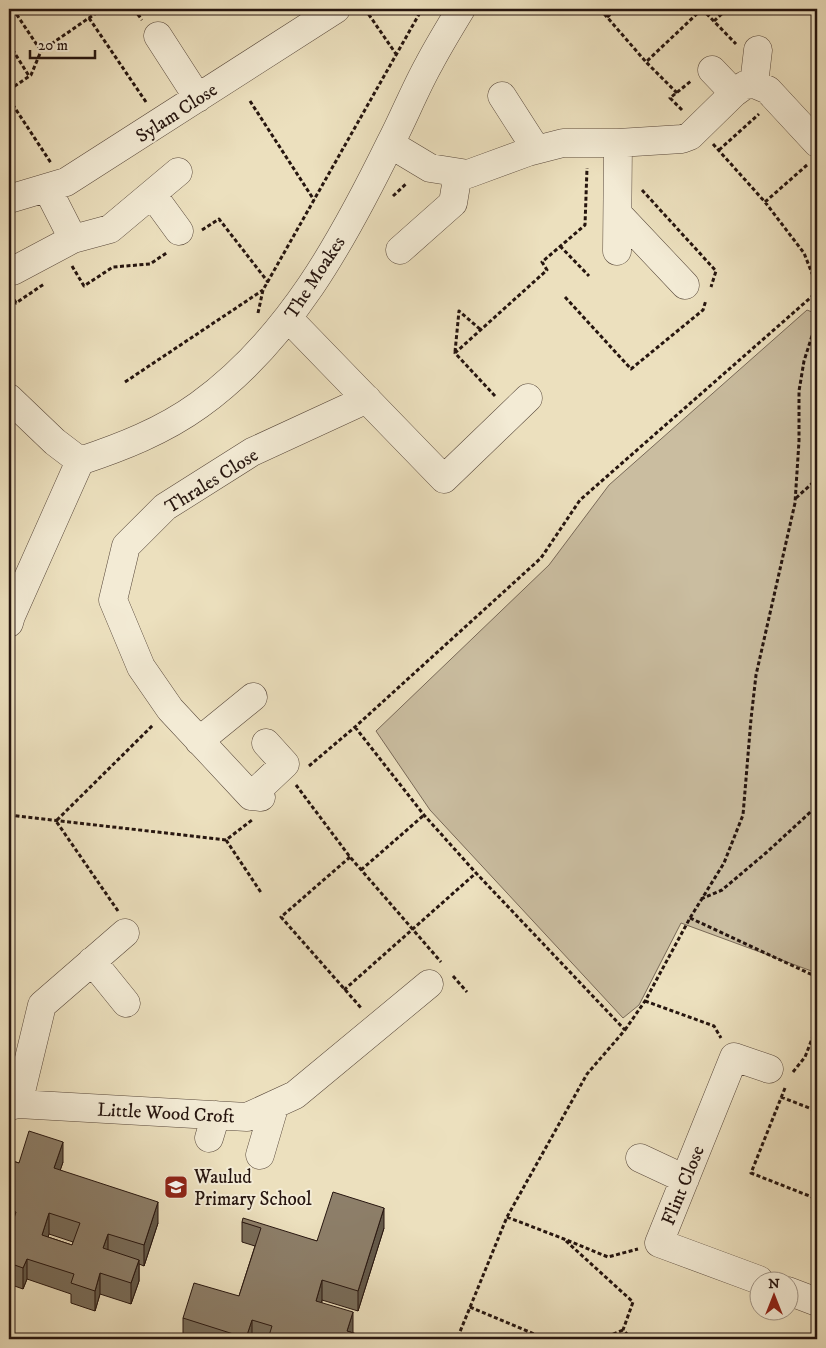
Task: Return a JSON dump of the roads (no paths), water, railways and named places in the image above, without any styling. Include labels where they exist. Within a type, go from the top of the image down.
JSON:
[{"type":"street","name":"Sylam Close","points":[[9,199],[49,175],[66,182],[336,9]]},
{"type":"street","name":"The Moakes","points":[[80,461],[151,434],[198,406],[230,381],[288,318],[318,275],[346,229],[428,65],[461,9]]},
{"type":"street","points":[[158,36],[198,98]]},
{"type":"street","points":[[390,144],[430,168],[468,174],[536,149],[563,143],[618,143],[682,139],[690,136],[744,88],[758,50]]},
{"type":"street","points":[[704,74],[744,88],[768,90],[776,98],[814,153]]},
{"type":"street","points":[[502,96],[536,149]]},
{"type":"street","points":[[617,251],[618,143]]},
{"type":"street","points":[[11,281],[72,252],[110,229],[178,172]]},
{"type":"street","points":[[400,250],[453,203],[458,173]]},
{"type":"street","points":[[49,175],[72,252]]},
{"type":"street","points":[[152,194],[182,238]]},
{"type":"street","points":[[618,214],[685,285]]},
{"type":"street","points":[[288,318],[444,479],[520,406]]},
{"type":"street","points":[[9,398],[55,442],[80,461],[9,623]]},
{"type":"street","name":"Thrales Close","points":[[266,743],[285,764],[256,796],[199,741],[170,709],[141,667],[114,600],[126,546],[165,507],[252,452],[367,399]]},
{"type":"street","points":[[199,741],[253,697]]},
{"type":"street","points":[[13,1105],[42,1005],[125,933]]},
{"type":"street","points":[[92,961],[126,1003]]},
{"type":"street","name":"Little Wood Croft","points":[[13,1105],[212,1126],[247,1117],[295,1095],[440,973]]},
{"type":"street","name":"Flint Close","points":[[748,1276],[659,1243],[734,1056],[781,1079]]},
{"type":"street","points":[[260,1155],[275,1104]]},
{"type":"street","points":[[640,1158],[685,1179]]},
{"type":"street","points":[[798,1295],[817,1302]]},
{"type":"place","name":"Waulud Primary School","points":[[176,1187]]}]
